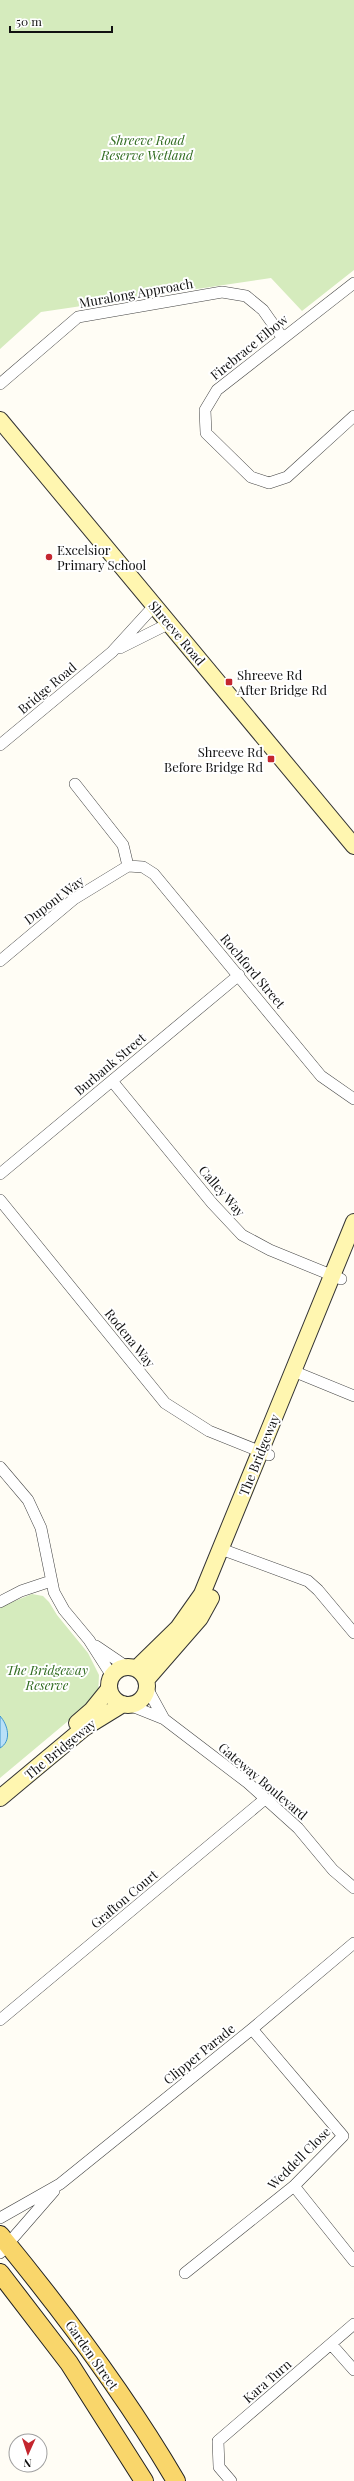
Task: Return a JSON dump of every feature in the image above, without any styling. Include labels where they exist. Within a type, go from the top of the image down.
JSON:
[{"type":"main road","name":"Garden Street","points":[[3,2244],[52,2298],[157,2450],[176,2481]]},
{"type":"main road","name":"Garden Street","points":[[0,2273],[69,2363],[144,2481]]},
{"type":"street","name":"Firebrace Elbow","points":[[354,283],[282,337],[217,390],[205,410],[206,433],[251,477],[269,483],[287,478],[354,416]]},
{"type":"street","name":"Muralong Approach","points":[[0,384],[78,317],[222,292],[246,296],[263,310],[282,337]]},
{"type":"street","name":"Shreeve Road","points":[[0,420],[354,846]]},
{"type":"street","name":"Bridge Road","points":[[0,745],[112,652],[154,606]]},
{"type":"street","name":"Bridge Road","points":[[112,652],[170,623]]},
{"type":"street","points":[[75,784],[123,845],[128,866]]},
{"type":"street","name":"Dupont Way","points":[[0,961],[74,899],[128,866]]},
{"type":"street","name":"Rochford Street","points":[[128,866],[143,867],[154,874],[322,1076],[354,1099]]},
{"type":"street","name":"Burbank Street","points":[[0,1174],[239,976]]},
{"type":"street","name":"Calley Way","points":[[112,1081],[212,1203],[242,1235],[270,1250],[336,1277]]},
{"type":"street","name":"Rodena Way","points":[[0,1200],[165,1404],[209,1430],[265,1453]]},
{"type":"street","name":"The Bridgeway","points":[[0,1798],[84,1728],[126,1704],[140,1700],[139,1676],[196,1606],[225,1550],[336,1277],[354,1222]]},
{"type":"street","name":"The Bridgeway","points":[[336,1277],[354,1249]]},
{"type":"street","points":[[298,1373],[354,1396]]},
{"type":"street","name":"Gateway Boulevard","points":[[0,1467],[28,1500],[41,1528],[54,1592],[64,1610],[89,1640],[111,1683]]},
{"type":"street","points":[[225,1550],[308,1581],[318,1590],[354,1633]]},
{"type":"street","points":[[0,1602],[21,1591],[51,1581]]},
{"type":"street","name":"Gateway Boulevard","points":[[89,1640],[139,1676],[164,1718]]},
{"type":"street","name":"The Bridgeway","points":[[0,1786],[86,1715],[121,1668],[139,1676]]},
{"type":"street","points":[[111,1683],[114,1698],[126,1704]]},
{"type":"street","name":"Gateway Boulevard","points":[[126,1704],[164,1718],[248,1783],[298,1828],[333,1870],[354,1888]]},
{"type":"street","name":"Grafton Court","points":[[0,2020],[265,1799]]},
{"type":"street","name":"Clipper Parade","points":[[3,2244],[60,2184],[252,2029],[354,1943]]},
{"type":"street","name":"Weddell Close","points":[[185,2273],[294,2186],[343,2136],[252,2029]]},
{"type":"street","name":"Clipper Parade","points":[[0,2218],[60,2184]]},
{"type":"street","points":[[294,2186],[354,2261]]},
{"type":"street","name":"Kara Turn","points":[[231,2481],[219,2468],[218,2441],[354,2324]]},
{"type":"street","points":[[331,2344],[354,2370]]},
{"type":"green space","name":"Shreeve Road Reserve Wetland","points":[[0,0],[354,0],[354,270],[302,311],[271,278],[41,312],[0,349]]},
{"type":"green space","name":"The Bridgeway Reserve","points":[[32,1594],[43,1596],[49,1602],[57,1615],[88,1653],[99,1675],[98,1696],[0,1778],[0,1607]]},
{"type":"water","points":[[0,1716],[7,1728],[8,1733],[4,1745],[0,1748]]},
{"type":"place","name":"Excelsior Primary School","points":[[49,557]]},
{"type":"place","name":"Shreeve Rd After Bridge Rd","points":[[229,682]]},
{"type":"place","name":"Shreeve Rd Before Bridge Rd","points":[[271,759]]}]
